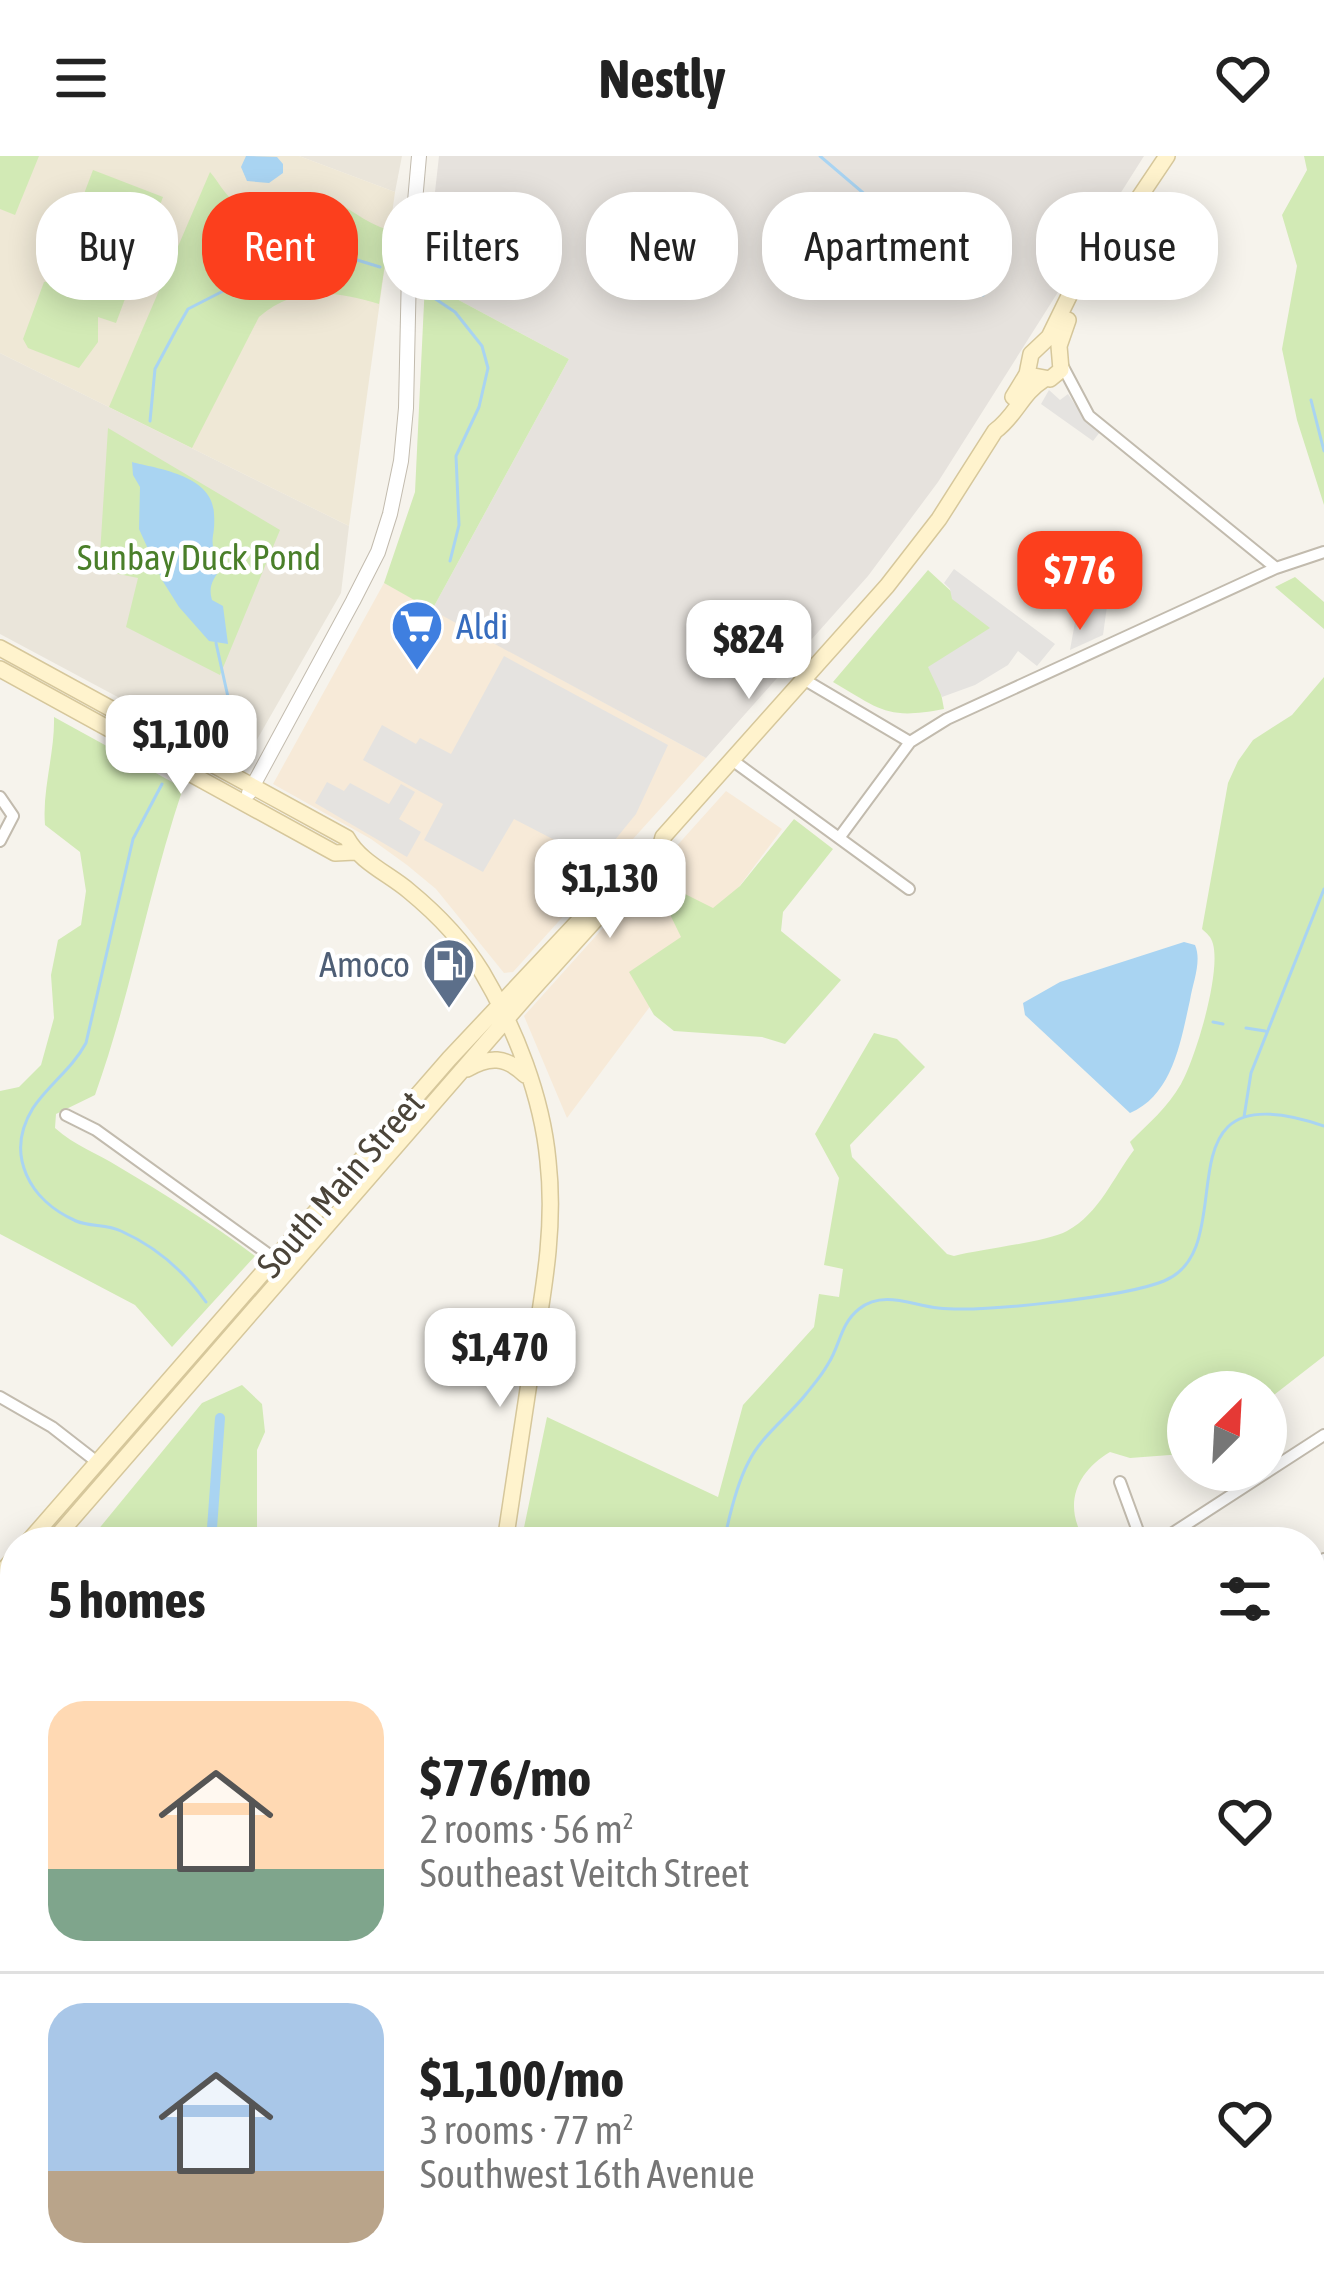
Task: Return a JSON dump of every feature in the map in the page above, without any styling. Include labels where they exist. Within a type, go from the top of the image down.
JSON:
[{"type":"main road","points":[[1133,192],[1155,156]]},
{"type":"main road","points":[[1144,192],[1167,156]]},
{"type":"main road","points":[[1066,300],[1049,337],[1031,354],[1041,376],[1060,359],[1077,300]]},
{"type":"main road","points":[[1039,347],[1049,347],[1060,359]]},
{"type":"main road","name":"South Main Street","points":[[41,1527],[351,1169],[660,848],[663,837],[917,548],[995,430],[997,419],[1041,376]]},
{"type":"main road","points":[[0,648],[347,838],[355,852],[411,892],[451,930],[480,969],[530,1082],[548,1157],[550,1240],[507,1527]]},
{"type":"main road","points":[[0,669],[335,853],[355,852]]},
{"type":"main road","name":"South Main Street","points":[[65,1527],[460,1074],[502,1012]]},
{"type":"main road","points":[[460,1074],[484,1060],[502,1059],[530,1082]]},
{"type":"main road","points":[[351,1169],[365,1185]]},
{"type":"main road","points":[[275,1259],[288,1271]]},
{"type":"main road","points":[[97,1462],[110,1476]]},
{"type":"street","points":[[244,803],[353,602],[390,514],[406,408],[418,156]]},
{"type":"street","points":[[1060,359],[1093,420],[1276,568]]},
{"type":"street","points":[[1041,376],[1078,399]]},
{"type":"street","points":[[839,838],[910,742],[947,719],[1276,568],[1324,552]]},
{"type":"street","points":[[805,680],[910,742]]},
{"type":"street","points":[[732,760],[909,889]]},
{"type":"street","points":[[0,841],[13,816],[3,801]]},
{"type":"street","points":[[67,1114],[275,1259]]},
{"type":"street","points":[[0,1396],[52,1427],[97,1462]]},
{"type":"street","points":[[1182,1527],[1324,1435]]},
{"type":"street","points":[[1120,1482],[1136,1527]]},
{"type":"shaded area","points":[[0,156],[299,156],[395,192],[382,192],[382,286],[349,526],[0,353]]},
{"type":"shaded area","points":[[299,156],[402,156],[395,192]]},
{"type":"shaded area","points":[[439,156],[1144,156],[1121,192],[1036,192],[1036,300],[1053,300],[938,482],[868,576],[706,758],[432,610],[569,359],[459,300],[562,300],[562,192],[435,192]]},
{"type":"shaded area","points":[[0,353],[349,526],[341,593],[243,764],[0,634]]},
{"type":"shaded area","points":[[1049,390],[1060,400],[1068,394],[1100,432],[1093,441],[1041,404]]},
{"type":"shaded area","points":[[954,569],[1055,644],[1037,666],[1018,651],[1008,665],[975,685],[942,697],[928,667],[990,628],[952,599],[944,583]]},
{"type":"shaded area","points":[[384,583],[706,758],[513,972],[504,973],[436,889],[407,865],[371,839],[273,784]]},
{"type":"shaded area","points":[[1081,589],[1109,592],[1103,635],[1070,650]]},
{"type":"shaded area","points":[[504,656],[668,745],[636,814],[597,862],[514,819],[483,872],[424,840],[443,804],[363,760],[382,725],[416,744],[420,738],[451,754]]},
{"type":"shaded area","points":[[327,782],[344,791],[350,783],[389,804],[401,784],[415,792],[399,819],[421,832],[407,857],[315,803]]},
{"type":"shaded area","points":[[726,791],[782,829],[567,1118],[524,1016]]},
{"type":"green space","points":[[0,156],[39,156],[15,215],[0,209]]},
{"type":"green space","points":[[1304,156],[1324,156],[1324,505],[1297,420],[1282,349],[1297,266],[1282,215],[1307,170]]},
{"type":"green space","points":[[93,170],[150,192],[85,192]]},
{"type":"green space","points":[[210,172],[225,192],[202,192],[202,300],[287,300],[259,317],[192,448],[109,407],[155,300],[178,300],[178,246]]},
{"type":"green space","points":[[358,215],[382,227],[379,304],[358,299]]},
{"type":"green space","points":[[37,300],[125,300],[116,323],[98,317],[98,342],[79,368],[28,348],[23,339]]},
{"type":"green space","points":[[424,300],[459,300],[569,359],[432,610],[384,583],[415,492]]},
{"type":"green space","name":"Sunbay Duck Pond","points":[[108,428],[280,530],[220,675],[126,627],[138,578],[99,570]]},
{"type":"green space","points":[[928,570],[991,628],[940,688],[944,709],[896,713],[833,682]]},
{"type":"green space","points":[[1295,577],[1324,602],[1324,629],[1275,587]]},
{"type":"green space","points":[[1324,677],[1324,1356],[1287,1385],[1287,1371],[1167,1371],[1167,1455],[1130,1458],[1110,1452],[1098,1460],[1076,1491],[1078,1527],[524,1527],[547,1417],[718,1497],[743,1405],[814,1327],[819,1294],[839,1297],[843,1269],[824,1265],[839,1178],[815,1134],[874,1033],[897,1039],[925,1067],[850,1145],[852,1157],[947,1254],[1045,1239],[1067,1231],[1088,1215],[1134,1150],[1130,1142],[1176,1092],[1200,1035],[1215,957],[1212,941],[1202,929],[1228,783],[1253,740],[1292,715]]},
{"type":"green space","points":[[54,717],[183,788],[95,1095],[56,1114],[55,1128],[255,1256],[172,1347],[135,1305],[0,1234],[0,1091],[19,1087],[41,1065],[54,1018],[51,975],[58,940],[81,925],[86,891],[80,852],[45,825]]},
{"type":"green space","points":[[794,819],[833,849],[783,912],[781,931],[841,980],[785,1044],[762,1037],[674,1031],[654,1015],[629,972],[681,937],[658,890],[663,883],[713,908],[740,886]]},
{"type":"green space","points":[[242,1385],[262,1404],[265,1432],[257,1450],[257,1527],[100,1527],[202,1403]]},
{"type":"water","points":[[246,156],[277,157],[283,173],[269,183],[247,181],[241,167]]},
{"type":"water","name":"Sunbay Duck Pond","points":[[132,462],[182,476],[204,490],[211,501],[213,544],[221,568],[211,595],[223,606],[228,644],[209,641],[162,580],[139,529],[140,487]]},
{"type":"water","points":[[1184,942],[1195,945],[1197,965],[1173,1065],[1156,1093],[1130,1113],[1025,1015],[1023,1003],[1060,982]]},
{"type":"waterway","points":[[820,156],[862,192]]},
{"type":"waterway","points":[[358,260],[380,267]]},
{"type":"waterway","points":[[150,421],[155,369],[188,309],[206,300]]},
{"type":"waterway","points":[[437,300],[455,312],[482,346],[488,368],[479,407],[456,456],[459,525],[450,561]]},
{"type":"waterway","points":[[1311,400],[1324,451]]},
{"type":"waterway","points":[[216,643],[228,697]]},
{"type":"waterway","points":[[162,784],[133,839],[86,1043],[33,1108],[21,1143],[22,1159],[26,1175],[46,1202],[76,1221],[116,1229],[146,1244],[179,1270],[206,1302]]},
{"type":"waterway","points":[[1244,1117],[1251,1073],[1324,889]]},
{"type":"waterway","points":[[1213,1022],[1223,1024]]},
{"type":"waterway","points":[[1246,1028],[1265,1031]]},
{"type":"waterway","points":[[728,1527],[753,1453],[821,1376],[848,1321],[859,1309],[878,1300],[958,1309],[1018,1306],[1118,1293],[1164,1281],[1188,1262],[1200,1234],[1219,1140],[1237,1120],[1270,1114],[1324,1126]]},
{"type":"waterway","points":[[212,1527],[220,1418]]},
{"type":"place","name":"Aldi","points":[[417,672]]},
{"type":"place","name":"Amoco","points":[[449,1010]]}]
